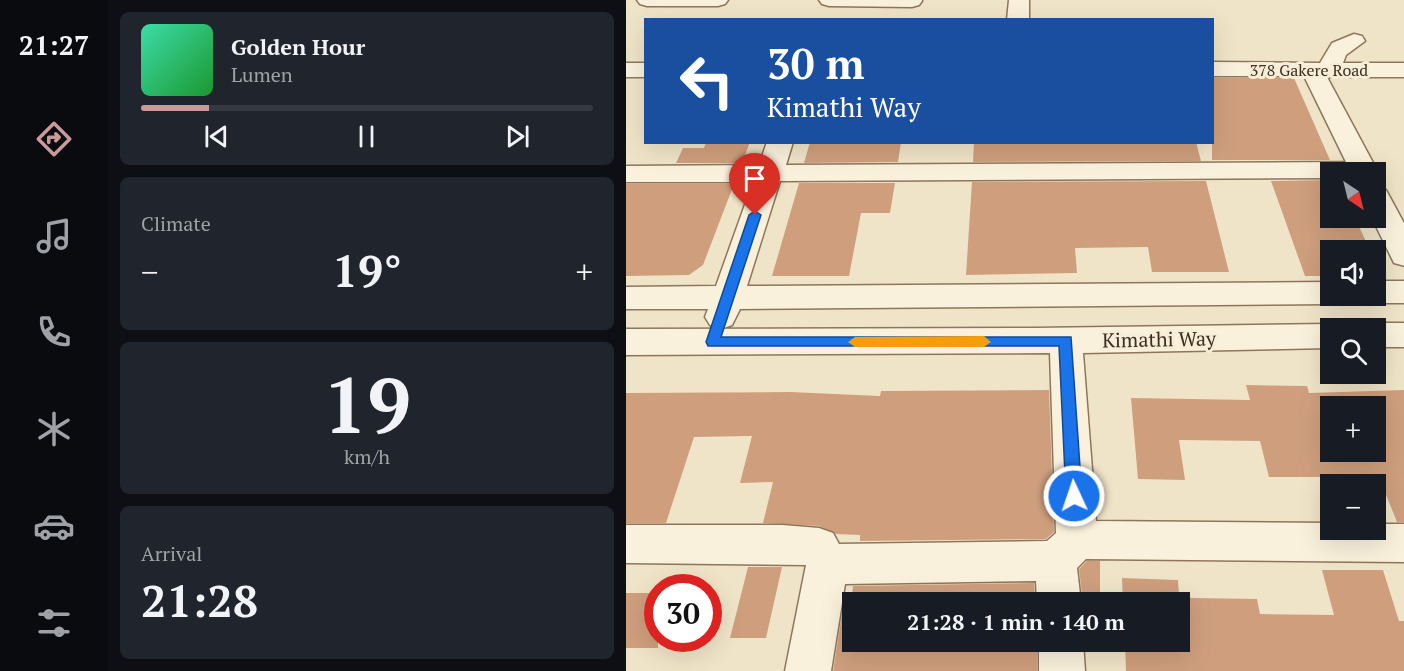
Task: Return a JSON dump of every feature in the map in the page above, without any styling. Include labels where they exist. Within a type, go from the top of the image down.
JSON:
[{"type":"street","points":[[647,0],[718,0]]},
{"type":"street","points":[[829,0],[911,7]]},
{"type":"street","points":[[1018,18],[1019,0]]},
{"type":"street","points":[[1354,41],[1337,48],[1321,70],[1360,162]]},
{"type":"street","name":"378 Gakere Road","points":[[1214,69],[1404,70]]},
{"type":"street","points":[[626,70],[644,70]]},
{"type":"street","points":[[712,342],[779,144]]},
{"type":"street","points":[[626,174],[1320,171]]},
{"type":"street","points":[[1386,217],[1404,256]]},
{"type":"street","points":[[1386,292],[1404,292]]},
{"type":"street","points":[[626,298],[1320,293]]},
{"type":"street","points":[[1386,335],[1404,334]]},
{"type":"street","name":"Kimathi Way","points":[[626,342],[1066,341],[1320,336]]},
{"type":"street","points":[[1060,592],[1066,551],[1066,341]]},
{"type":"street","points":[[827,564],[1066,551],[1404,543]]},
{"type":"street","points":[[626,544],[782,544],[819,547],[827,564],[808,671]]},
{"type":"street","points":[[1061,652],[1062,671]]},
{"type":"building","points":[[1214,78],[1294,78],[1330,160],[1212,160]]},
{"type":"building","points":[[705,144],[749,144],[742,163],[676,163],[683,148],[704,148]]},
{"type":"building","points":[[809,144],[901,144],[898,162],[804,163]]},
{"type":"building","points":[[974,144],[1197,144],[1201,161],[973,162]]},
{"type":"building","points":[[1320,180],[1320,228],[1360,228],[1365,240],[1320,240],[1320,276],[1305,276],[1271,181]]},
{"type":"building","points":[[1206,181],[1229,272],[1152,272],[1148,247],[1075,248],[1077,273],[966,275],[972,182]]},
{"type":"building","points":[[799,183],[895,183],[890,213],[861,213],[849,276],[772,276]]},
{"type":"building","points":[[626,184],[734,184],[703,265],[689,275],[626,276]]},
{"type":"building","points":[[1246,385],[1307,386],[1309,393],[1405,390],[1405,522],[1397,522],[1386,494],[1386,474],[1269,477],[1260,441],[1179,440],[1185,480],[1138,479],[1131,398],[1250,400]]},
{"type":"building","points":[[1049,390],[1054,532],[1046,539],[860,541],[860,535],[836,534],[819,526],[763,523],[773,482],[740,483],[752,436],[694,437],[666,523],[626,523],[626,393],[790,392],[880,396],[881,391]]},
{"type":"building","points":[[1087,561],[1100,561],[1100,592],[1082,592],[1079,569]]},
{"type":"building","points":[[748,567],[782,567],[766,638],[730,638]]},
{"type":"building","points":[[1322,570],[1383,570],[1399,621],[1405,621],[1405,671],[1126,671],[1125,652],[1190,652],[1190,598],[1257,599],[1260,614],[1334,615]]},
{"type":"building","points":[[1122,578],[1178,580],[1179,592],[1123,592]]},
{"type":"building","points":[[1034,583],[1034,592],[852,592],[853,586]]},
{"type":"building","points":[[626,593],[644,593],[644,648],[626,648]]},
{"type":"building","points":[[842,614],[842,652],[1037,652],[1037,671],[833,671]]},
{"type":"slow traffic","points":[[855,342],[984,342]]},
{"type":"route","points":[[755,215],[712,342],[1066,341],[1074,496]]}]
